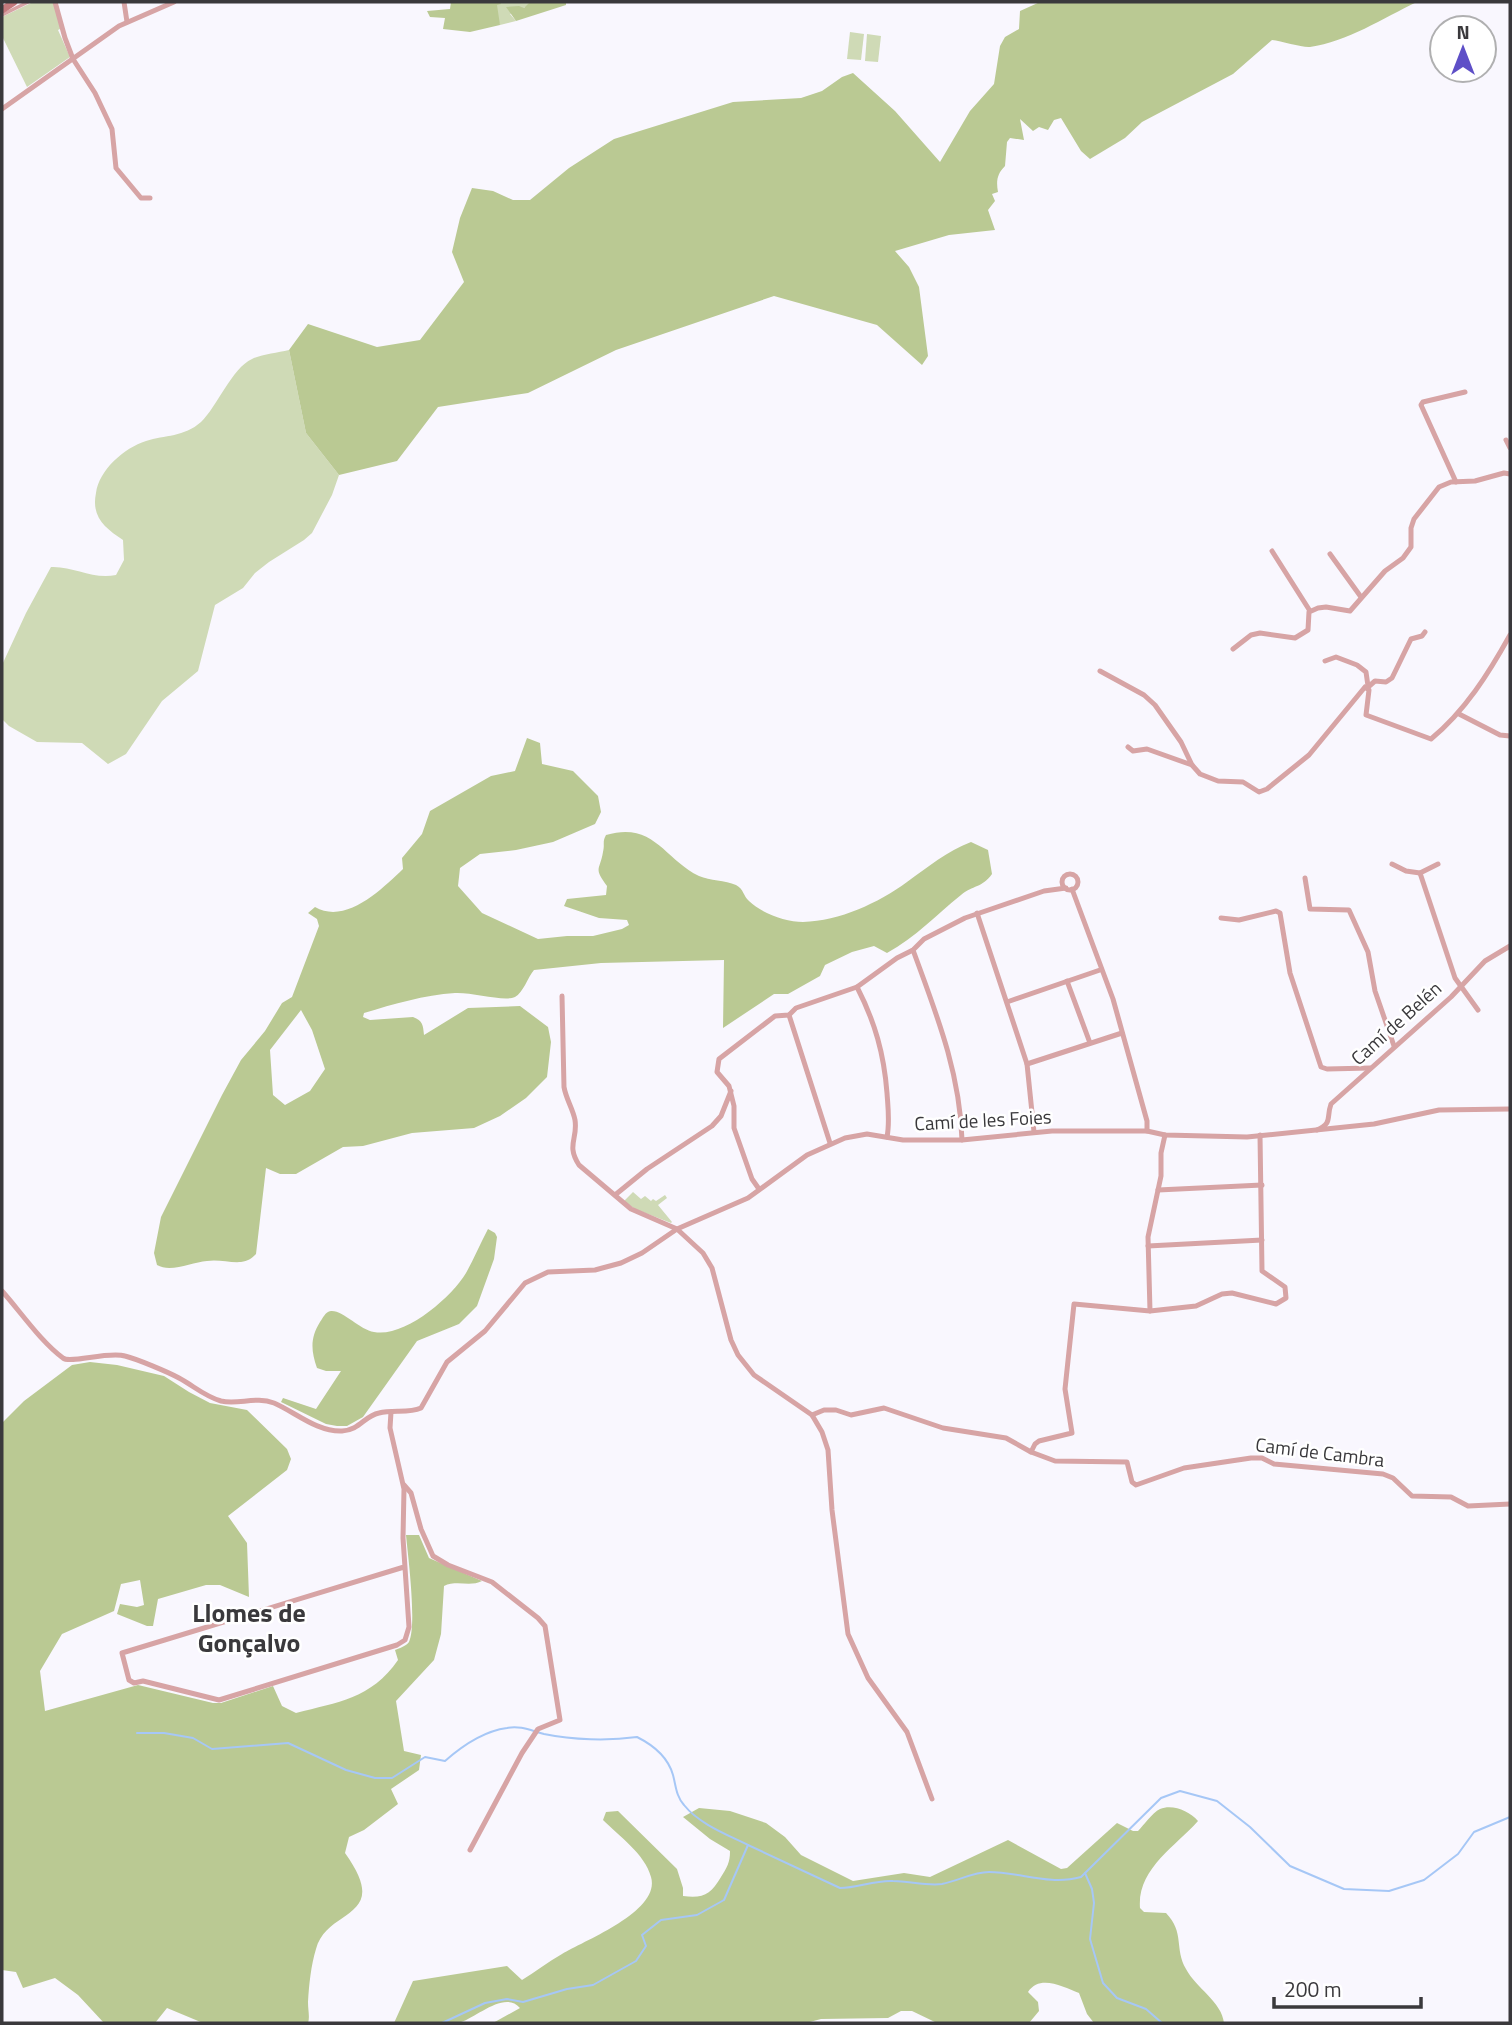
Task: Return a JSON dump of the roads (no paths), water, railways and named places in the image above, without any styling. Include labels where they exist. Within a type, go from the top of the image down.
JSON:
[{"type":"main road","points":[[2,8],[14,2]]},
{"type":"street","points":[[2,15],[28,2]]},
{"type":"street","points":[[55,2],[73,58],[95,93],[112,129],[116,168],[141,198],[149,198]]},
{"type":"street","points":[[124,2],[127,22]]},
{"type":"street","points":[[2,109],[127,22],[174,2]]},
{"type":"street","points":[[1456,482],[1421,405],[1423,402],[1465,392]]},
{"type":"street","points":[[1506,440],[1510,448]]},
{"type":"street","points":[[1310,611],[1326,607],[1350,611],[1385,571],[1404,558],[1411,547],[1414,519],[1439,487],[1510,474]]},
{"type":"street","points":[[1233,649],[1251,635],[1295,638],[1308,630],[1310,611],[1272,551]]},
{"type":"street","points":[[1330,554],[1361,597]]},
{"type":"street","points":[[1100,671],[1144,695],[1155,705],[1200,774],[1212,779],[1238,781],[1259,792],[1267,789],[1309,755],[1352,706],[1362,690],[1375,681],[1386,682],[1392,678],[1411,639],[1422,636],[1425,632]]},
{"type":"street","points":[[1325,661],[1336,657],[1357,665],[1366,672],[1369,690],[1366,715],[1431,739],[1459,714],[1510,635]]},
{"type":"street","points":[[1459,714],[1486,729],[1510,736]]},
{"type":"street","points":[[1128,747],[1133,751],[1147,749],[1192,765]]},
{"type":"street","points":[[1392,864],[1406,871],[1420,873],[1438,864]]},
{"type":"street","points":[[1420,873],[1460,987],[1468,993],[1478,1010]]},
{"type":"street","points":[[759,1189],[752,1179],[734,1128],[731,1091],[717,1072],[719,1059],[775,1016],[789,1015],[796,1008],[857,987],[897,958],[913,950],[924,939],[977,914],[1044,891],[1069,889],[1077,883],[1075,876],[1070,874],[1063,877],[1044,891]]},
{"type":"street","points":[[1063,877],[1062,885],[1069,889],[1100,970],[1104,974],[1147,1121],[1147,1131]]},
{"type":"street","points":[[1305,878],[1310,909],[1349,910],[1368,952],[1375,991],[1394,1046]]},
{"type":"street","points":[[1221,918],[1235,920],[1276,911],[1280,913],[1289,966],[1320,1065],[1326,1069],[1370,1068]]},
{"type":"street","points":[[977,914],[1027,1064],[1034,1132]]},
{"type":"street","name":"Camí de Belén","points":[[1316,1132],[1329,1120],[1331,1104],[1485,961],[1510,946]]},
{"type":"street","points":[[913,950],[942,1029],[954,1072],[960,1103],[962,1140]]},
{"type":"street","points":[[1007,1002],[1100,970]]},
{"type":"street","points":[[1067,981],[1090,1044]]},
{"type":"street","points":[[857,987],[874,1023],[881,1046],[889,1111],[887,1137]]},
{"type":"street","points":[[562,996],[564,1087],[575,1124],[572,1152],[579,1165],[634,1211],[677,1228],[703,1254],[712,1268],[731,1340],[746,1366],[812,1415],[822,1432],[828,1450],[831,1498],[848,1634],[867,1678],[907,1732],[932,1799]]},
{"type":"street","points":[[789,1015],[830,1143]]},
{"type":"street","points":[[1027,1064],[1122,1033]]},
{"type":"street","points":[[615,1195],[647,1169],[708,1130],[720,1116],[731,1091]]},
{"type":"street","name":"Camí de les Foies","points":[[391,1412],[421,1408],[447,1362],[485,1331],[525,1283],[548,1272],[595,1270],[614,1266],[642,1253],[677,1228],[744,1200],[807,1155],[830,1143],[859,1135],[903,1140],[962,1140],[1034,1132],[1147,1131],[1165,1135],[1260,1135],[1374,1125],[1439,1110],[1510,1109]]},
{"type":"street","points":[[1150,1311],[1147,1237],[1161,1176],[1161,1153],[1165,1135]]},
{"type":"street","points":[[1031,1452],[1039,1441],[1072,1433],[1065,1389],[1074,1304],[1150,1311],[1196,1306],[1222,1294],[1232,1293],[1267,1303],[1283,1302],[1287,1293],[1285,1287],[1262,1271],[1260,1135]]},
{"type":"street","points":[[1158,1190],[1262,1185]]},
{"type":"street","points":[[1148,1246],[1262,1240]]},
{"type":"street","points":[[2,1291],[62,1358],[69,1361],[96,1355],[123,1355],[179,1378],[205,1395],[222,1401],[270,1401],[330,1430],[348,1430],[362,1425],[373,1415],[391,1412],[390,1428],[404,1485],[404,1567],[409,1627],[406,1638],[401,1643],[219,1700],[143,1681],[129,1681],[122,1653],[404,1567]]},
{"type":"street","name":"Camí de Cambra","points":[[812,1415],[824,1410],[836,1410],[851,1415],[884,1408],[943,1428],[1006,1438],[1055,1461],[1127,1462],[1132,1482],[1136,1485],[1184,1468],[1262,1458],[1275,1464],[1383,1474],[1393,1478],[1407,1493],[1419,1497],[1451,1497],[1468,1506],[1510,1504]]},
{"type":"street","points":[[404,1485],[411,1493],[428,1548],[435,1558],[492,1582],[545,1626],[560,1720],[537,1732],[522,1753],[470,1850]]},
{"type":"waterway","points":[[137,1733],[164,1733],[193,1738],[212,1749],[288,1743],[346,1770],[375,1778],[392,1778],[425,1757],[445,1761],[474,1740],[490,1732],[512,1727],[579,1739],[637,1737],[664,1757],[673,1775],[679,1798],[690,1812],[748,1845]]},
{"type":"waterway","points":[[442,2023],[485,2003],[507,1999],[523,2002],[567,1989],[593,1985],[636,1961],[646,1946],[642,1935],[661,1920],[697,1915],[724,1900],[748,1845],[840,1888],[886,1881],[942,1884],[989,1872],[1069,1879],[1081,1877],[1161,1798],[1180,1791],[1217,1801],[1250,1827],[1290,1866],[1344,1889],[1389,1891],[1424,1880],[1458,1854],[1474,1832],[1510,1817]]},
{"type":"waterway","points":[[1085,1873],[1092,1889],[1094,1903],[1090,1939],[1103,1983],[1117,1998],[1146,2009],[1162,2023]]},
{"type":"district","name":"Llomes de Gonçalvo","points":[[249,1628]]}]
